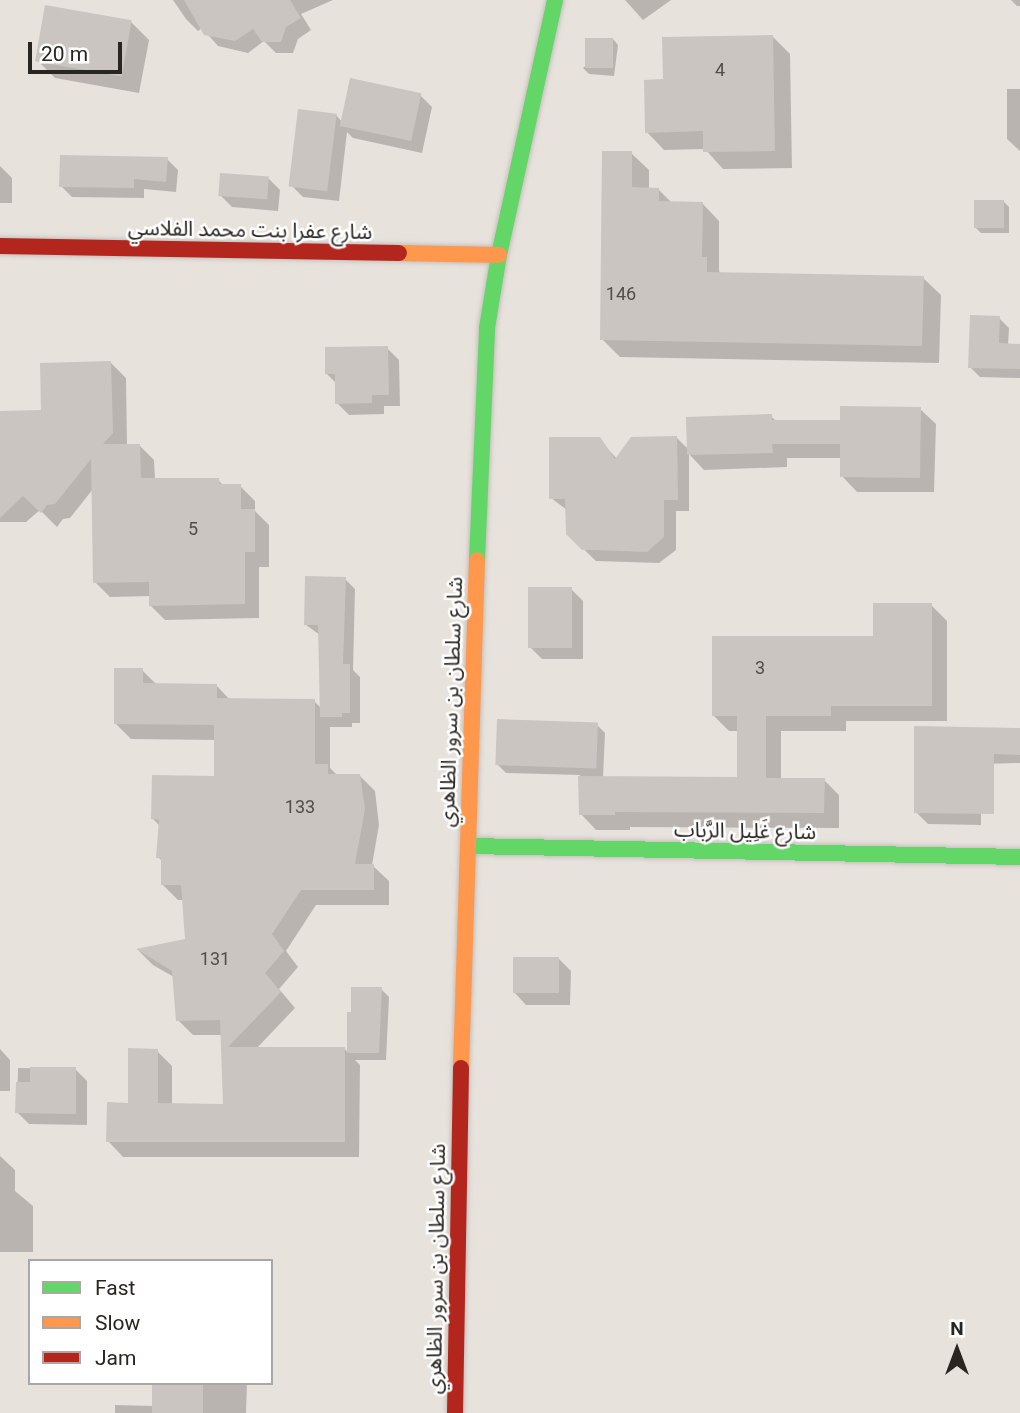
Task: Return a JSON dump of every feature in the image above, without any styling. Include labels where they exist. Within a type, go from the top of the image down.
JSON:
[{"type":"street","name":"شارع سلطان بن سرور الظاهري","points":[[455,1413],[457,1212],[481,415],[487,328],[499,255],[555,0]]},
{"type":"street","name":"شارع عفرا بنت محمد الفلاسي","points":[[0,246],[499,255]]},
{"type":"street","name":"شارع غَلِيل الرَّباب","points":[[468,846],[1020,858]]},
{"type":"building","points":[[184,0],[290,0],[301,18],[286,27],[281,42],[262,42],[253,29],[235,41],[204,35]]},
{"type":"building","points":[[45,5],[132,20],[122,76],[35,61]]},
{"type":"building","points":[[773,35],[775,151],[703,152],[703,131],[645,133],[644,80],[663,79],[662,37]]},
{"type":"building","points":[[585,38],[613,38],[613,68],[585,68]]},
{"type":"building","points":[[350,78],[421,93],[411,141],[340,126]]},
{"type":"building","points":[[298,109],[337,114],[327,191],[288,186]]},
{"type":"building","points":[[602,151],[632,151],[632,187],[659,188],[659,201],[703,202],[702,257],[707,257],[707,272],[924,276],[922,346],[600,340]]},
{"type":"building","points":[[60,155],[168,157],[166,182],[134,179],[134,188],[59,187]]},
{"type":"building","points":[[220,173],[269,176],[267,199],[218,196]]},
{"type":"building","points":[[974,200],[1004,200],[1004,228],[974,228]]},
{"type":"building","points":[[970,315],[1000,316],[999,343],[1020,344],[1020,369],[968,368]]},
{"type":"building","points":[[388,346],[389,395],[372,395],[372,403],[335,404],[335,374],[325,374],[325,347]]},
{"type":"building","points":[[111,361],[113,433],[103,444],[140,444],[141,478],[219,478],[219,484],[241,484],[241,509],[255,509],[255,552],[245,552],[245,604],[149,606],[149,582],[93,583],[91,459],[55,504],[47,505],[41,513],[23,496],[0,518],[0,411],[41,410],[40,363]]},
{"type":"building","points":[[840,406],[921,407],[920,478],[840,477],[840,444],[772,444],[773,453],[687,455],[686,417],[772,414],[772,420],[840,420]]},
{"type":"building","points":[[677,436],[678,500],[664,500],[664,537],[647,552],[582,550],[566,534],[565,499],[549,499],[549,437],[600,437],[615,459],[631,437]]},
{"type":"building","points":[[305,576],[346,577],[343,664],[350,664],[350,713],[342,713],[342,717],[320,717],[318,625],[304,625]]},
{"type":"building","points":[[528,587],[572,587],[572,648],[528,648]]},
{"type":"building","points":[[873,603],[932,603],[932,706],[831,706],[831,716],[766,716],[766,778],[825,778],[824,813],[615,812],[615,815],[579,815],[578,776],[737,777],[737,716],[712,716],[712,636],[873,636]]},
{"type":"building","points":[[114,668],[143,668],[143,683],[217,684],[217,698],[315,699],[315,764],[328,764],[328,774],[360,774],[365,809],[355,864],[374,864],[374,890],[301,890],[272,934],[284,951],[265,973],[281,992],[228,1047],[345,1047],[345,1142],[106,1142],[107,1102],[128,1103],[128,1048],[158,1049],[158,1103],[223,1104],[220,1020],[176,1021],[172,971],[136,949],[185,939],[181,885],[161,885],[161,858],[156,858],[159,820],[151,819],[152,775],[214,776],[214,725],[114,724]]},
{"type":"building","points":[[497,719],[598,723],[596,768],[495,765]]},
{"type":"building","points":[[914,726],[1020,728],[1020,755],[994,754],[994,814],[914,813]]},
{"type":"building","points":[[513,957],[559,957],[559,993],[513,993]]},
{"type":"building","points":[[351,987],[382,987],[379,1053],[347,1053],[347,1012],[351,1012]]},
{"type":"building","points":[[30,1067],[76,1067],[76,1114],[15,1113],[16,1082],[30,1082]]},
{"type":"building","points":[[152,1385],[203,1385],[203,1413],[152,1413]]},
{"type":"traffic: fast","points":[[477,560],[487,328],[499,255],[555,0]]},
{"type":"traffic: fast","points":[[468,846],[1020,857]]},
{"type":"traffic: slow","points":[[399,253],[499,255]]},
{"type":"traffic: slow","points":[[461,1068],[477,560]]},
{"type":"traffic: jam","points":[[0,246],[399,253]]},
{"type":"traffic: jam","points":[[455,1413],[461,1068]]}]
